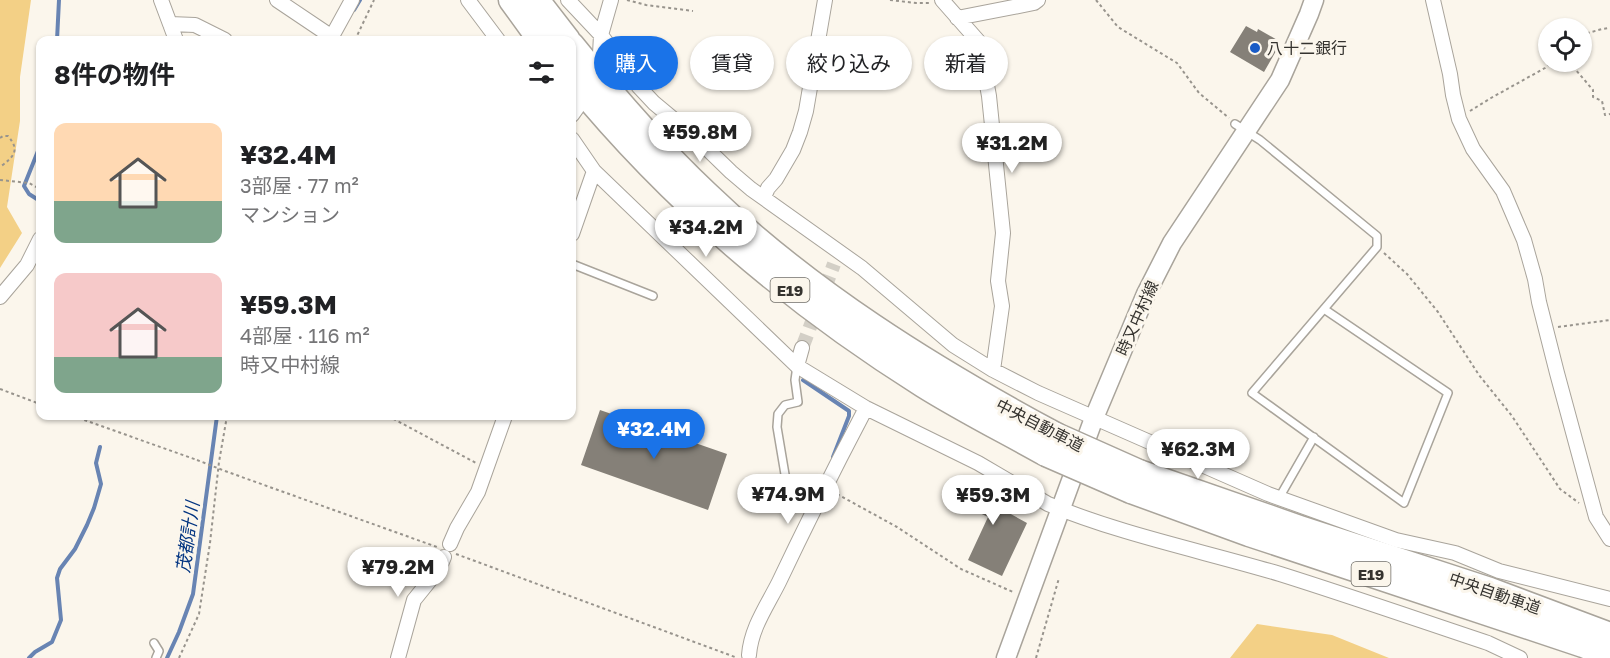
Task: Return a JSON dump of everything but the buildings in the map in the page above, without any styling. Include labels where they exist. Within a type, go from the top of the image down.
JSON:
[{"type":"highway","points":[[511,0],[537,36]]},
{"type":"highway","points":[[537,0],[565,36]]},
{"type":"highway","name":"中央自動車道","points":[[576,50],[653,141],[706,194],[768,248],[832,298],[884,334],[993,402],[1051,444]]},
{"type":"highway","name":"中央自動車道","points":[[576,84],[639,156],[692,208],[812,307],[873,352],[925,386],[1249,534],[1584,645],[1610,656]]},
{"type":"highway","name":"中央自動車道","points":[[1135,482],[1300,528],[1490,590],[1610,635]]},
{"type":"main road","name":"時又中村線","points":[[1006,658],[1094,418],[1146,294],[1172,243],[1241,128],[1280,80],[1314,0]]},
{"type":"street","points":[[161,0],[174,36]]},
{"type":"street","points":[[277,0],[327,36]]},
{"type":"street","points":[[333,36],[352,0]]},
{"type":"street","points":[[468,0],[495,36]]},
{"type":"street","points":[[568,0],[601,34],[639,87],[654,103],[696,138],[731,172],[836,258],[862,268],[953,345],[993,370],[1038,393],[1279,498],[1396,540],[1455,553],[1499,572],[1610,599]]},
{"type":"street","points":[[601,34],[611,0]]},
{"type":"street","points":[[764,197],[793,150],[800,132],[806,111],[825,0]]},
{"type":"street","points":[[957,18],[1034,3],[1038,0]]},
{"type":"street","points":[[1433,0],[1459,118],[1473,149],[1503,192],[1524,240],[1596,517],[1610,539]]},
{"type":"street","points":[[942,1],[979,42],[989,96],[1003,233],[998,281],[1002,306],[993,370]]},
{"type":"street","points":[[170,24],[195,26],[216,36]]},
{"type":"street","points":[[576,145],[594,171],[797,366],[866,408],[978,463],[1060,509],[1107,525],[1291,578],[1488,643],[1520,658]]},
{"type":"street","points":[[576,223],[594,171]]},
{"type":"street","points":[[0,297],[27,265],[36,246]]},
{"type":"street","points":[[797,366],[802,348]]},
{"type":"street","points":[[744,656],[758,621],[866,408]]},
{"type":"street","points":[[398,658],[414,600],[439,568],[457,528],[478,492],[504,420]]},
{"type":"lane","points":[[1241,128],[1260,140],[1377,236],[1377,247],[1252,393],[1404,503],[1448,393],[1324,309]]},
{"type":"lane","points":[[576,266],[653,296]]},
{"type":"lane","points":[[797,366],[795,380],[798,402],[784,405],[778,414],[777,427],[790,504],[817,502]]},
{"type":"lane","points":[[1279,498],[1314,437]]},
{"type":"lane","points":[[154,643],[159,651],[156,658]]},
{"type":"path","points":[[357,36],[374,0]]},
{"type":"path","points":[[627,0],[645,5],[693,11]]},
{"type":"path","points":[[890,0],[916,3],[942,1]]},
{"type":"path","points":[[1096,0],[1118,27],[1177,63],[1199,93],[1241,128]]},
{"type":"path","points":[[1592,32],[1610,28]]},
{"type":"path","points":[[1459,118],[1538,72]]},
{"type":"path","points":[[1578,72],[1593,90],[1593,97],[1602,101],[1605,115],[1610,114]]},
{"type":"path","points":[[0,138],[8,136],[15,147],[15,153],[0,167]]},
{"type":"path","points":[[0,180],[29,183],[36,187]]},
{"type":"path","points":[[1377,247],[1407,274],[1438,312],[1479,375],[1512,416],[1560,489],[1596,517]]},
{"type":"path","points":[[1546,328],[1610,321]]},
{"type":"path","points":[[0,389],[36,402]]},
{"type":"path","points":[[84,420],[744,656]]},
{"type":"path","points":[[179,658],[199,614],[226,420]]},
{"type":"path","points":[[395,420],[477,464],[487,465]]},
{"type":"path","points":[[824,487],[897,527],[961,569],[1017,594]]},
{"type":"path","points":[[1036,658],[1059,578]]},
{"type":"shaded area","points":[[0,0],[31,0],[20,77],[20,121],[7,207],[22,233],[0,268]]},
{"type":"shaded area","points":[[1257,624],[1332,635],[1389,658],[1230,658]]},
{"type":"waterway","points":[[57,36],[59,0]]},
{"type":"waterway","name":"茂都計川","points":[[354,10],[360,0]]},
{"type":"waterway","points":[[36,156],[24,186],[29,194],[36,198]]},
{"type":"waterway","points":[[803,380],[849,411],[833,457]]},
{"type":"waterway","name":"茂都計川","points":[[167,658],[193,594],[216,420]]},
{"type":"waterway","points":[[29,658],[52,642],[61,620],[57,578],[60,569],[75,549],[94,508],[101,484],[96,463],[100,447]]},
{"type":"tunnel","points":[[802,348],[834,264]]},
{"type":"place","name":"八十二銀行","points":[[1255,48]]}]
